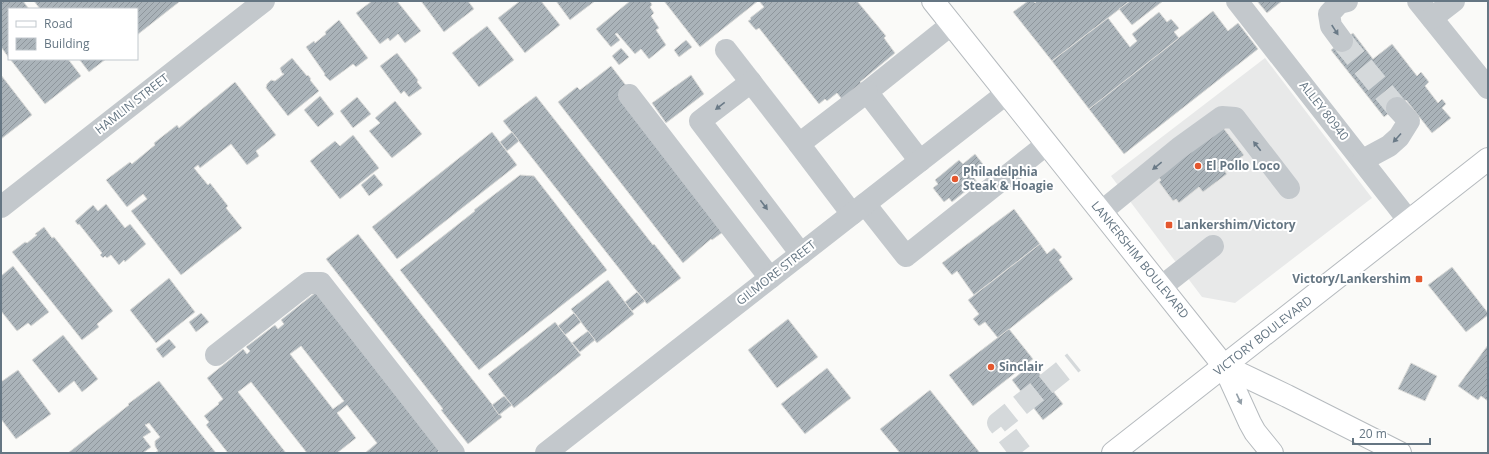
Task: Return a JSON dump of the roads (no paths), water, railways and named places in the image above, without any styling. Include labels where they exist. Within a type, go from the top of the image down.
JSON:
[{"type":"main road","name":"LANKERSHIM BOULEVARD","points":[[933,1],[1224,366],[1400,453]]},
{"type":"main road","name":"VICTORY BOULEVARD","points":[[1113,453],[1488,160]]},
{"type":"main road","points":[[1224,366],[1250,423],[1255,432],[1272,453]]},
{"type":"street","name":"HAMLIN STREET","points":[[1,207],[264,1]]},
{"type":"street","name":"ALLEY 80940","points":[[1237,1],[1363,160],[1409,221]]},
{"type":"street","points":[[1342,41],[1331,26],[1328,14],[1339,3],[1347,1]]},
{"type":"street","points":[[1418,1],[1488,88]]},
{"type":"street","points":[[1432,18],[1454,1]]},
{"type":"street","points":[[799,144],[952,24]]},
{"type":"street","points":[[726,50],[799,144],[859,209],[906,256],[1048,144]]},
{"type":"street","points":[[751,82],[700,121],[801,254]]},
{"type":"street","points":[[867,92],[920,161]]},
{"type":"street","name":"GILMORE STREET","points":[[546,453],[1007,93]]},
{"type":"street","points":[[629,95],[770,278]]},
{"type":"street","points":[[1363,160],[1389,146],[1399,138],[1409,121],[1397,108]]},
{"type":"street","points":[[1101,212],[1179,148],[1222,117],[1235,118],[1289,188]]},
{"type":"street","points":[[1161,286],[1214,246]]},
{"type":"street","points":[[216,355],[308,283],[321,283],[454,453]]},
{"type":"tunnel","points":[[1342,41],[1397,108]]},
{"type":"tunnel","points":[[1021,453],[998,423],[1074,362]]},
{"type":"place","name":"El Pollo Loco","points":[[1198,166]]},
{"type":"place","name":"Philadelphia Steak & Hoagie","points":[[955,179]]},
{"type":"place","name":"Lankershim/Victory","points":[[1169,225]]},
{"type":"place","name":"Victory/Lankershim","points":[[1419,279]]},
{"type":"place","name":"Sinclair","points":[[991,367]]}]
